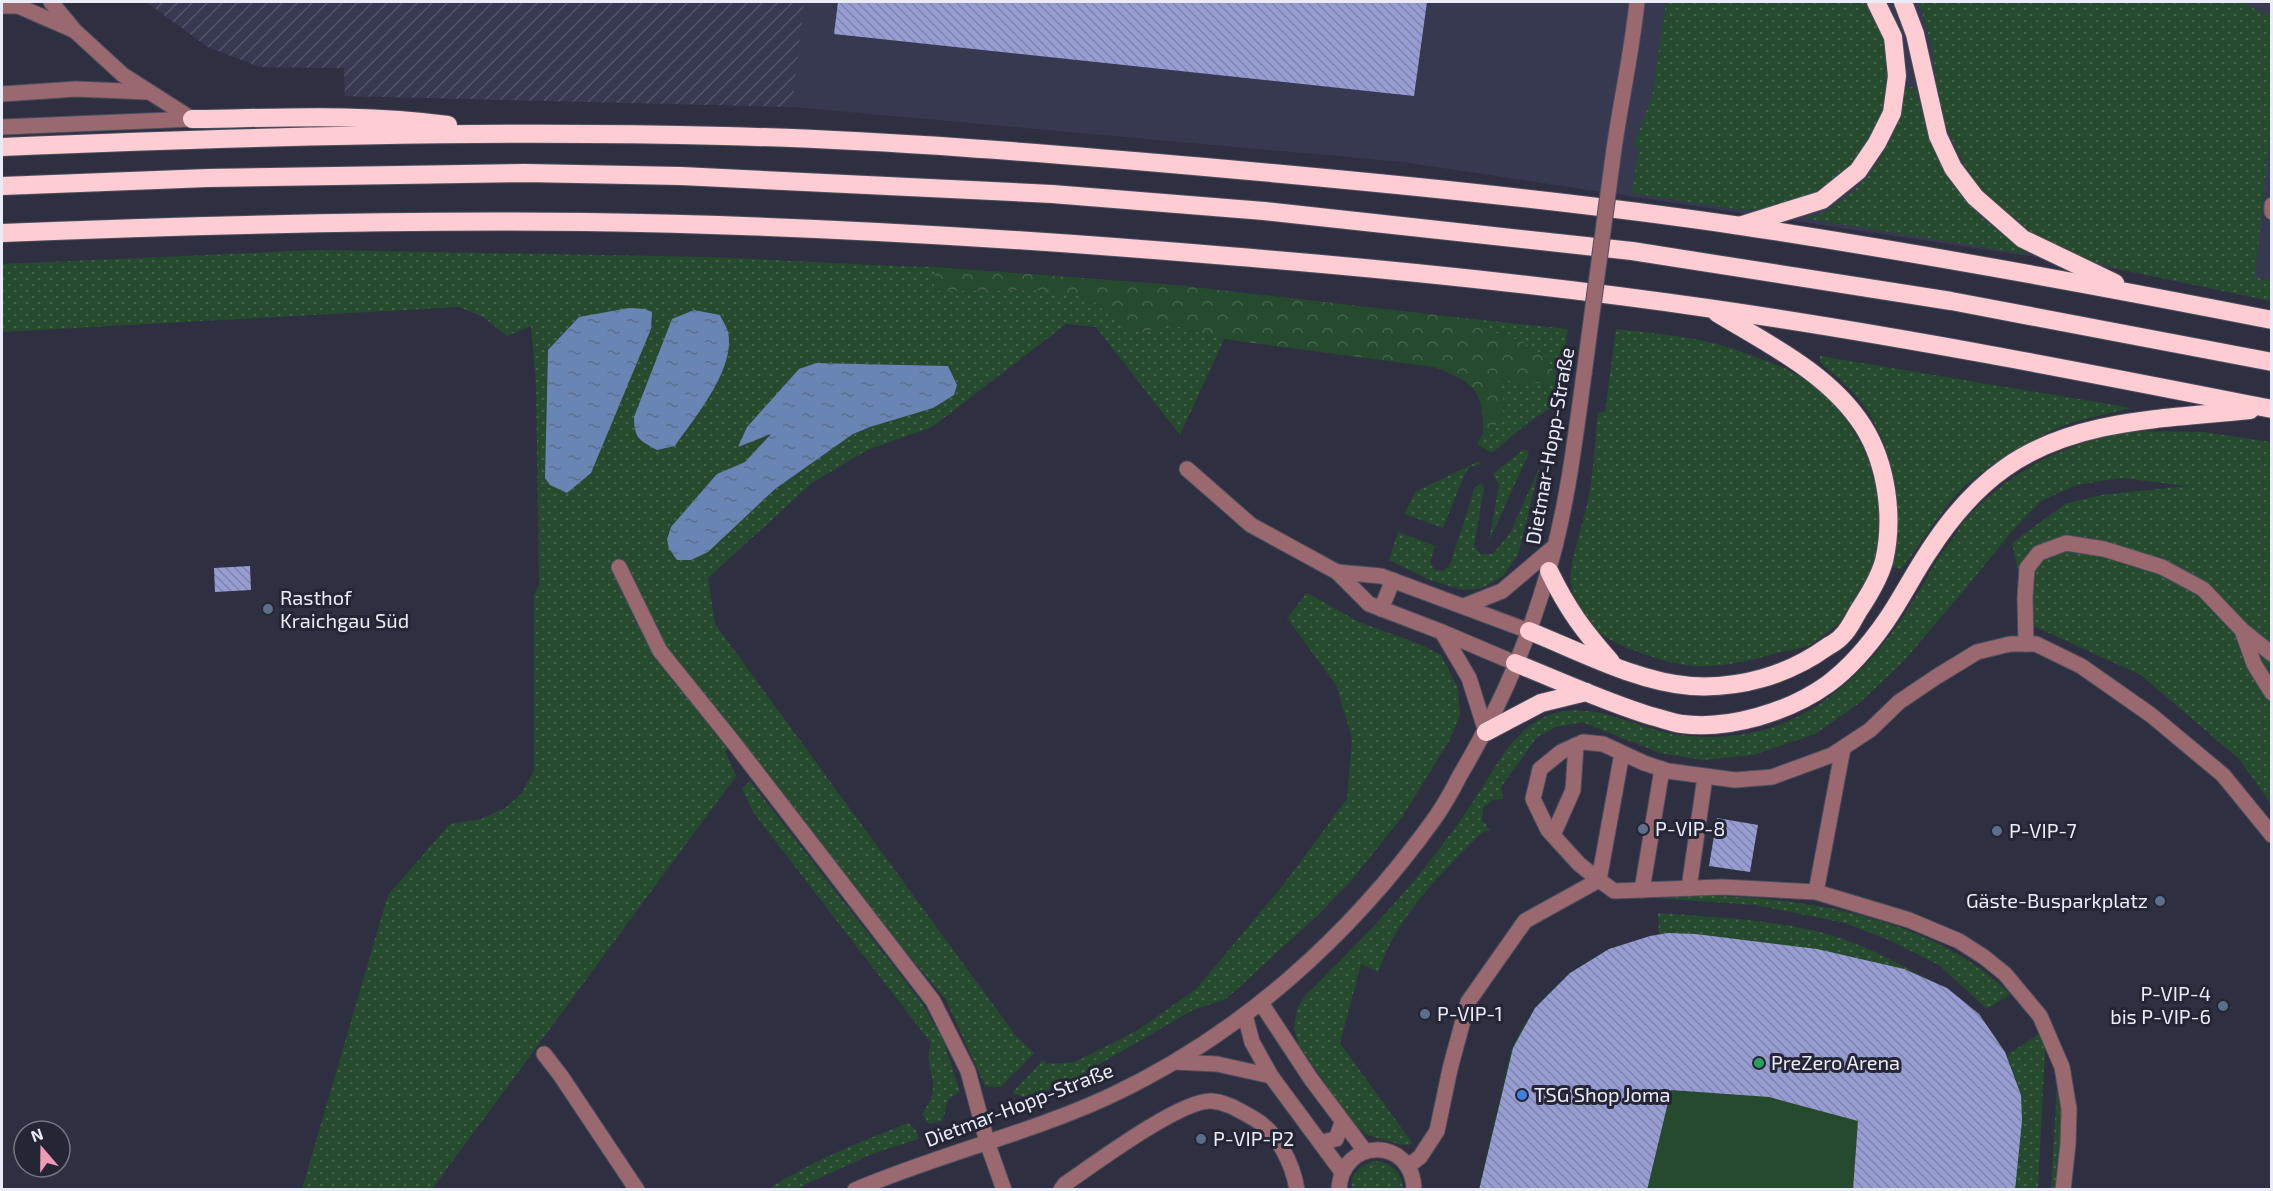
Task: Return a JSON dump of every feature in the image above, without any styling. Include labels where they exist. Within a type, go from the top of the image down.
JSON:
[{"type":"highway","points":[[1737,226],[1822,200],[1858,171],[1877,143],[1892,113],[1897,76],[1893,37],[1876,2]]},
{"type":"highway","points":[[1904,2],[1915,34],[1938,136],[1953,168],[1975,197],[2023,239],[2141,295]]},
{"type":"highway","points":[[192,119],[333,117],[410,120],[516,134]]},
{"type":"highway","points":[[2,147],[236,138],[516,134],[725,136],[922,145],[1124,160],[1457,190],[1737,226],[1973,263],[2271,320]]},
{"type":"highway","points":[[2,186],[208,178],[525,173],[681,176],[1052,194],[1275,212],[1632,251],[1951,301],[2271,362]]},
{"type":"highway","points":[[2,233],[402,222],[587,222],[800,228],[1045,241],[1385,269],[1707,308],[1972,352],[2270,408]]},
{"type":"highway","points":[[1529,631],[1656,681],[1691,686],[1728,685],[1768,677],[1806,662],[1843,636],[1871,592],[1884,562],[1889,516],[1885,484],[1877,457],[1863,426],[1840,398],[1817,377],[1707,308]]},
{"type":"highway","points":[[1515,663],[1629,709],[1681,724],[1720,725],[1760,717],[1827,684],[1860,654],[1886,620],[1929,550],[1966,501],[2004,468],[2023,457],[2078,433],[2121,424],[2270,408]]},
{"type":"highway","points":[[1549,571],[1567,608],[1582,630],[1615,666]]},
{"type":"highway","points":[[1486,732],[1541,703],[1586,692]]},
{"type":"street","points":[[51,2],[75,31],[123,75],[192,119]]},
{"type":"street","name":"Dietmar-Hopp-Straße","points":[[855,1190],[892,1174],[1057,1118],[1110,1096],[1174,1062],[1245,1015],[1321,952],[1379,890],[1436,817],[1486,732],[1529,631],[1549,571],[1573,456],[1614,149],[1632,51],[1637,2]]},
{"type":"street","points":[[2,6],[18,6],[75,31]]},
{"type":"street","points":[[2,94],[76,89],[148,92]]},
{"type":"street","points":[[2,126],[192,119]]},
{"type":"street","points":[[2271,205],[2271,212]]},
{"type":"street","points":[[1187,469],[1251,525],[1337,572],[1369,604],[1515,663]]},
{"type":"street","points":[[2026,644],[2027,568],[2039,553],[2066,543],[2104,549],[2162,567],[2203,589],[2242,630],[2271,654]]},
{"type":"street","points":[[1464,606],[1502,591],[1555,546]]},
{"type":"street","points":[[619,567],[660,651],[933,1001],[968,1071],[987,1142],[1004,1190]]},
{"type":"street","points":[[1337,572],[1381,576],[1529,631]]},
{"type":"street","points":[[1381,609],[1393,580]]},
{"type":"street","points":[[2242,630],[2254,664],[2271,693]]},
{"type":"street","points":[[1442,632],[1469,678],[1486,732]]},
{"type":"street","points":[[2064,1190],[2068,1144],[2068,1100],[2062,1067],[2040,1016],[2005,974],[1959,941],[1910,920],[1816,892],[1722,886],[1614,891],[1579,864],[1553,835],[1533,799],[1540,769],[1561,752],[1583,742],[1603,744],[1662,769],[1705,777],[1735,780],[1772,777],[1833,755],[1870,730],[1899,702],[1977,652],[2010,644],[2036,644],[2080,666],[2151,715],[2223,775],[2271,835]]},
{"type":"street","points":[[1553,835],[1573,790],[1576,745]]},
{"type":"street","points":[[1816,892],[1843,748]]},
{"type":"street","points":[[1599,880],[1622,753]]},
{"type":"street","points":[[1642,890],[1662,769]]},
{"type":"street","points":[[1689,888],[1705,777]]},
{"type":"street","points":[[1408,1166],[1420,1157],[1437,1131],[1450,1069],[1468,1002],[1525,921],[1599,880]]},
{"type":"street","points":[[1261,1003],[1342,1123],[1365,1151]]},
{"type":"street","points":[[1245,1015],[1252,1042],[1271,1076],[1342,1172]]},
{"type":"street","points":[[544,1054],[637,1190]]},
{"type":"street","points":[[1174,1062],[1217,1064],[1271,1076]]},
{"type":"street","points":[[1061,1190],[1065,1184],[1149,1127],[1188,1107],[1209,1101],[1228,1105],[1263,1123],[1281,1148],[1294,1173],[1297,1190]]},
{"type":"street","points":[[1322,1142],[1336,1139],[1342,1123]]},
{"type":"street","points":[[1339,1190],[1342,1172],[1352,1159],[1365,1151],[1376,1149],[1389,1151],[1400,1157],[1412,1173],[1414,1190]]},
{"type":"shaded area","points":[[146,2],[2271,2],[2271,301],[2128,271],[1403,162],[792,107],[345,96],[344,68],[260,67],[208,47]]},
{"type":"shaded area","points":[[146,2],[804,2],[792,107],[345,96],[344,68],[260,67],[208,47]]},
{"type":"green space","points":[[1666,2],[1868,2],[1884,34],[1889,57],[1886,102],[1879,124],[1869,143],[1839,176],[1811,193],[1774,207],[1740,210],[1632,193],[1639,148],[1634,144],[1652,97]]},
{"type":"green space","points":[[1919,2],[2243,2],[2260,12],[2271,14],[2271,127],[2255,277],[2271,281],[2271,301],[2128,271],[2075,257],[2039,240],[2001,211],[1970,177],[1943,121],[1932,48]]},
{"type":"green space","points":[[1915,87],[1931,139],[1946,171],[1966,201],[1979,215],[2027,252],[2026,254],[1803,218],[1822,212],[1841,201],[1868,175],[1889,142],[1896,125],[1904,88]]},
{"type":"green space","points":[[319,250],[712,257],[936,267],[934,291],[1051,290],[1091,299],[1113,319],[1142,333],[1168,324],[1224,339],[1180,435],[1096,327],[1066,324],[932,427],[867,450],[812,483],[708,578],[715,624],[1016,1036],[1034,1053],[1001,1087],[985,1086],[946,1000],[733,743],[725,751],[736,776],[432,1189],[302,1189],[388,895],[450,824],[481,819],[505,808],[521,794],[534,770],[534,595],[539,585],[536,383],[531,326],[507,336],[483,317],[459,307],[2,332],[2,264]],"holes":[[[579,317],[545,478],[548,350]],[[815,363],[948,366],[940,403],[933,408],[853,434],[775,489],[672,555],[667,540],[668,533],[717,474],[745,462],[772,432],[739,447],[747,427],[799,369]]]},
{"type":"green space","points":[[936,267],[1176,285],[1472,319],[1488,330],[1523,342],[1546,357],[1555,374],[1550,382],[1529,383],[1497,379],[1505,407],[1491,435],[1483,434],[1481,406],[1473,389],[1458,377],[1433,367],[1224,339],[1168,324],[1142,333],[1113,319],[1091,299],[1051,290],[934,291]]},
{"type":"green space","points":[[1472,319],[1568,329],[1556,405],[1530,421],[1492,453],[1477,444],[1483,434],[1491,435],[1505,407],[1497,379],[1529,383],[1555,374],[1546,357],[1523,342],[1487,330]]},
{"type":"green space","points":[[1616,329],[1676,336],[1718,344],[1777,365],[1806,380],[1831,401],[1851,427],[1866,455],[1876,485],[1880,516],[1878,548],[1869,579],[1854,608],[1810,645],[1739,662],[1707,666],[1689,665],[1657,658],[1618,644],[1597,631],[1581,612],[1571,585],[1572,567],[1589,495],[1598,413],[1605,411]]},
{"type":"green space","points":[[1820,356],[2132,408],[2063,426],[2030,441],[1996,462],[1956,495],[1901,570],[1893,567],[1896,505],[1891,465],[1885,446],[1861,402],[1820,362]]},
{"type":"green space","points":[[2127,431],[2204,432],[2271,442],[2271,804],[2240,760],[2141,675],[2029,624],[2012,543],[2065,504],[2101,495],[2187,486],[2120,478],[2076,485],[2041,501],[2012,531],[1902,663],[1858,704],[1815,734],[1753,755],[1703,760],[1660,753],[1582,722],[1556,727],[1537,737],[1501,787],[1503,799],[1492,800],[1483,808],[1482,820],[1490,830],[1481,833],[1421,897],[1396,932],[1378,972],[1361,964],[1340,1043],[1413,1144],[1402,1145],[1367,1135],[1352,1123],[1299,1045],[1294,1029],[1297,1009],[1304,997],[1373,927],[1421,872],[1459,822],[1504,754],[1525,729],[1553,714],[1589,711],[1661,731],[1710,737],[1755,732],[1797,717],[1849,681],[1878,651],[1903,617],[1963,523],[1981,503],[2018,474],[2058,452]]},
{"type":"green space","points":[[1524,449],[1529,453],[1489,541],[1499,485],[1493,474]]},
{"type":"green space","points":[[1479,461],[1480,464],[1470,467],[1465,473],[1443,528],[1405,514],[1415,492]]},
{"type":"green space","points":[[1540,466],[1518,555],[1503,576],[1482,588],[1463,590],[1430,580],[1389,560],[1398,532],[1435,546],[1430,562],[1434,570],[1443,571],[1450,565],[1475,487],[1482,483],[1484,488],[1474,546],[1480,554],[1493,554],[1510,533]]},
{"type":"green space","points":[[1307,593],[1359,622],[1419,644],[1441,655],[1458,688],[1460,715],[1449,741],[1402,817],[1350,882],[1317,916],[1226,999],[1193,1010],[1072,1080],[1027,1098],[1012,1093],[1043,1060],[1047,1064],[1075,1062],[1138,1030],[1196,989],[1284,884],[1347,799],[1352,738],[1336,685],[1287,618]]},
{"type":"green space","points":[[750,781],[922,1003],[944,1042],[960,1092],[950,1098],[946,1104],[942,1121],[929,1124],[922,1114],[933,1092],[929,1062],[931,1043],[753,812],[742,788]]},
{"type":"green space","points":[[1706,895],[1814,905],[1875,920],[1934,942],[1961,956],[2010,994],[1987,1009],[1939,965],[1889,940],[1845,923],[1755,905],[1657,898]]},
{"type":"green space","points":[[1658,913],[1720,917],[1803,928],[1837,937],[1865,948],[1932,981],[1783,943],[1696,934],[1659,934]]},
{"type":"green space","name":"PreZero Arena","points":[[1668,933],[1783,943],[1846,956],[1979,1014],[2005,1052],[2021,1095],[2022,1121],[2016,1189],[1479,1190],[1511,1052],[1525,1024],[1539,1004],[1576,970],[1597,957],[1643,938]]},
{"type":"green space","points":[[2039,1034],[2045,1050],[2038,1189],[2016,1189],[2022,1121],[2021,1095],[2007,1055]]},
{"type":"green space","points":[[2057,1085],[2061,1105],[2059,1189],[2051,1190]]},
{"type":"green space","points":[[908,1123],[916,1130],[919,1139],[877,1152],[797,1189],[768,1189],[819,1161]]},
{"type":"green space","points":[[1373,1161],[1390,1165],[1398,1173],[1403,1189],[1352,1189],[1352,1179],[1356,1171]]},
{"type":"water","points":[[629,308],[652,312],[651,329],[591,473],[567,493],[550,485],[545,478],[548,350],[579,317]]},
{"type":"water","points":[[694,310],[720,315],[728,332],[729,346],[726,361],[703,407],[675,446],[657,450],[639,438],[635,430],[634,417],[672,319]]},
{"type":"water","points":[[816,363],[948,366],[957,385],[954,395],[933,408],[853,434],[775,489],[708,552],[691,560],[677,560],[669,549],[667,539],[671,527],[717,474],[745,462],[771,434],[738,447],[747,427],[799,369]]},
{"type":"building","points":[[838,2],[1427,2],[1414,96],[834,34]]},
{"type":"building","points":[[250,566],[251,590],[215,592],[214,568]]},
{"type":"building","points":[[1717,818],[1758,825],[1750,872],[1709,866]]},
{"type":"building","name":"PreZero Arena","points":[[1668,933],[1696,934],[1817,949],[1904,969],[1947,988],[1979,1014],[2005,1052],[2021,1095],[2022,1121],[2015,1190],[1853,1190],[1858,1121],[1769,1097],[1671,1090],[1647,1190],[1479,1190],[1513,1048],[1535,1008],[1570,973],[1609,949],[1650,936]]},
{"type":"place","name":"Rasthof Kraichgau Süd","points":[[268,609]]},
{"type":"place","name":"P-VIP-8","points":[[1643,829]]},
{"type":"place","name":"P-VIP-7","points":[[1997,831]]},
{"type":"place","name":"Gäste-Busparkplatz","points":[[2160,901]]},
{"type":"place","name":"P-VIP-4 bis P-VIP-6","points":[[2223,1006]]},
{"type":"place","name":"P-VIP-1","points":[[1425,1014]]},
{"type":"place","name":"PreZero Arena","points":[[1759,1063]]},
{"type":"place","name":"TSG Shop Joma","points":[[1522,1095]]},
{"type":"place","name":"P-VIP-P2","points":[[1201,1139]]}]
